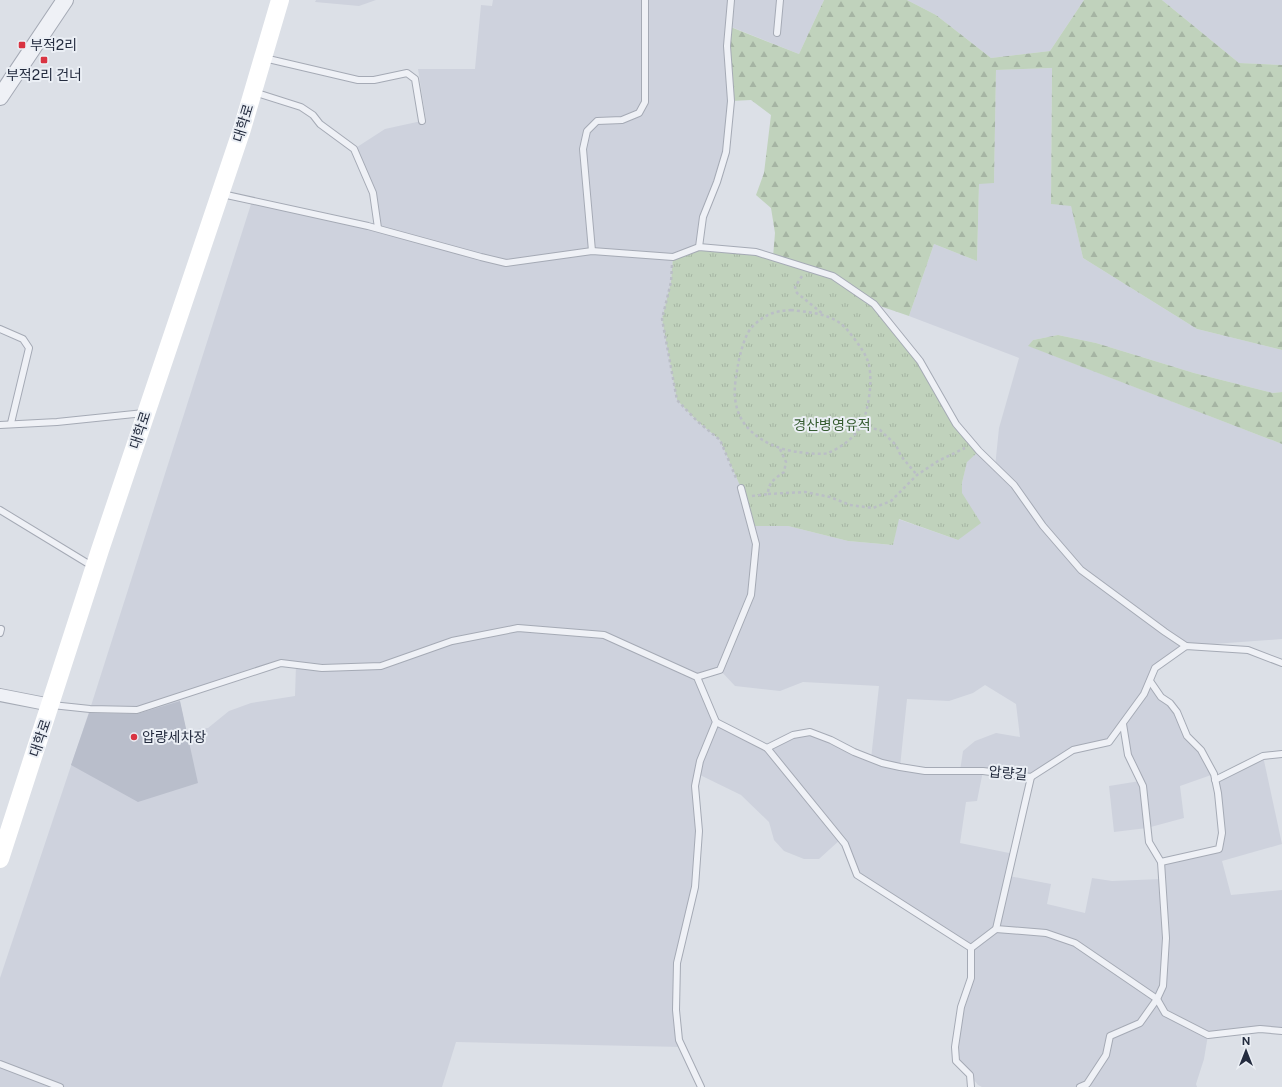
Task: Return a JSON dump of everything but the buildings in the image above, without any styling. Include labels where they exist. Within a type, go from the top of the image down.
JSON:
[{"type":"main road","name":"대학로","points":[[0,859],[4,831],[51,705],[94,568],[242,129],[280,0]]},
{"type":"street","points":[[0,97],[65,0]]},
{"type":"street","points":[[0,695],[51,705]]},
{"type":"lane","points":[[592,251],[583,149],[584,143],[587,131],[597,121],[622,120],[639,113],[645,102],[645,0]]},
{"type":"lane","points":[[698,247],[703,217],[717,182],[726,152],[731,101],[727,46],[730,0]]},
{"type":"lane","points":[[777,33],[780,0]]},
{"type":"lane","points":[[262,58],[358,80],[374,80],[407,73],[415,79],[422,122]]},
{"type":"lane","points":[[252,92],[301,107],[313,115],[320,124],[354,149],[373,193],[378,228]]},
{"type":"lane","points":[[220,193],[378,228],[506,263],[592,251],[673,257],[698,247],[756,252],[833,276],[874,304],[920,361],[956,424],[974,445],[1014,485],[1043,526],[1080,570],[1164,632],[1186,646],[1248,650],[1282,663]]},
{"type":"lane","points":[[0,329],[23,339],[29,348],[11,423]]},
{"type":"lane","points":[[0,424],[58,422],[146,413]]},
{"type":"lane","points":[[51,705],[90,709],[136,710],[281,663],[322,668],[381,666],[452,641],[518,628],[604,636],[697,677],[720,670],[751,595],[756,544],[741,488]]},
{"type":"lane","points":[[0,510],[94,568]]},
{"type":"lane","name":"압량길","points":[[767,748],[793,735],[810,732],[831,740],[854,752],[894,766],[925,771],[983,771],[1031,777],[1073,750],[1109,742],[1144,694],[1155,668],[1186,646]]},
{"type":"lane","points":[[697,677],[716,722],[767,748],[845,844],[857,875],[971,948]]},
{"type":"lane","points":[[1150,681],[1161,697],[1170,703],[1177,712],[1187,736],[1201,750],[1214,774],[1222,833],[1219,849],[1161,862]]},
{"type":"lane","points":[[701,1087],[679,1040],[676,1010],[678,962],[695,887],[699,831],[695,786],[700,761],[716,722]]},
{"type":"lane","points":[[1080,1087],[1087,1084],[1106,1054],[1110,1036],[1140,1023],[1157,999],[1163,986],[1166,938],[1161,862],[1149,842],[1143,786],[1128,755],[1123,724]]},
{"type":"lane","points":[[1215,780],[1263,756],[1282,754]]},
{"type":"lane","points":[[971,948],[996,929],[1031,777]]},
{"type":"lane","points":[[996,929],[1046,933],[1075,943],[1157,999],[1165,1013],[1208,1035],[1260,1029],[1282,1031]]},
{"type":"lane","points":[[971,948],[971,978],[961,1007],[955,1046],[956,1061],[970,1075],[971,1087]]},
{"type":"lane","points":[[0,1064],[60,1087]]},
{"type":"path","points":[[673,257],[672,282],[662,319],[677,400],[697,421],[720,440],[741,488]]},
{"type":"path","points":[[808,268],[795,287],[797,293],[823,314],[840,323],[857,342],[867,360],[870,377],[868,408],[862,426],[845,443],[828,453],[803,453],[780,448],[767,443],[755,434],[749,429],[741,418],[736,404],[735,389],[739,356],[752,327],[763,317],[775,312],[791,310],[823,314]]},
{"type":"path","points":[[862,426],[880,430],[896,445],[902,456],[917,475]]},
{"type":"path","points":[[743,498],[768,494],[805,492],[830,497],[850,505],[873,508],[891,501],[917,475],[957,451],[974,445]]},
{"type":"path","points":[[768,494],[768,487],[771,482],[784,472],[786,462],[780,448]]},
{"type":"shaded area","points":[[316,0],[376,0],[359,6],[315,2]]},
{"type":"shaded area","points":[[493,0],[824,0],[799,54],[729,26],[731,101],[726,152],[703,217],[699,247],[673,257],[671,282],[662,319],[677,400],[697,421],[720,440],[741,488],[751,526],[788,526],[848,541],[893,545],[898,519],[958,540],[962,483],[967,461],[979,451],[995,467],[999,428],[1019,358],[909,316],[934,244],[977,261],[979,183],[994,182],[996,70],[1052,68],[1051,204],[1071,205],[1083,258],[1197,329],[1282,350],[1282,392],[1273,393],[1194,373],[1096,343],[1058,335],[1033,340],[1029,346],[1282,444],[1282,639],[1186,646],[1155,668],[1150,681],[1170,703],[1187,736],[1201,750],[1214,774],[1180,786],[1184,818],[1147,828],[1114,832],[1109,786],[1140,781],[1128,755],[1123,724],[1109,742],[1073,750],[1031,777],[983,771],[977,801],[966,802],[960,843],[1014,854],[1009,876],[1051,884],[1047,904],[1085,913],[1092,878],[1112,881],[1162,879],[1161,862],[1219,849],[1222,833],[1215,780],[1263,756],[1282,844],[1222,861],[1231,895],[1282,890],[1282,1031],[1260,1029],[1208,1035],[1204,1059],[1196,1084],[1197,1087],[1092,1087],[1087,1084],[1080,1087],[982,1087],[978,1085],[956,1061],[955,1047],[971,978],[971,948],[857,875],[841,839],[819,859],[804,859],[784,851],[774,840],[769,822],[741,795],[698,774],[699,831],[695,887],[677,963],[676,1010],[682,1047],[456,1042],[442,1087],[0,1087],[0,978],[90,709],[252,201],[377,228],[373,193],[354,149],[385,129],[426,120],[418,69],[475,69],[481,5],[492,6]],"holes":[[[281,663],[296,665],[295,696],[251,703],[229,711],[208,728],[186,730],[179,697]],[[720,670],[735,686],[780,691],[803,682],[879,686],[871,759],[810,732],[767,748],[717,722],[698,677]],[[985,685],[1016,704],[1020,737],[996,733],[975,741],[963,751],[960,771],[900,767],[907,699],[949,701],[973,693]]]},
{"type":"shaded area","points":[[907,0],[1084,0],[1050,51],[991,58],[936,15]]},
{"type":"shaded area","points":[[1162,0],[1282,0],[1282,65],[1239,63]]},
{"type":"green space","points":[[824,0],[907,0],[936,15],[991,58],[1050,51],[1084,0],[1162,0],[1239,63],[1282,65],[1282,350],[1197,329],[1083,258],[1071,206],[1051,204],[1052,68],[996,70],[994,183],[979,184],[977,261],[934,244],[909,316],[874,304],[833,276],[773,257],[775,233],[771,208],[756,195],[764,173],[771,115],[751,100],[731,101],[728,26],[799,54]]},
{"type":"green space","name":"경산병영유적","points":[[693,249],[756,252],[833,276],[874,304],[920,361],[956,424],[979,451],[967,462],[962,483],[962,493],[981,523],[958,540],[899,519],[893,545],[848,541],[788,526],[751,526],[741,488],[720,440],[697,421],[677,400],[662,319],[671,282],[673,257]]},
{"type":"green space","points":[[1058,335],[1096,343],[1194,373],[1273,393],[1282,392],[1282,444],[1028,346],[1033,340]]},
{"type":"place","name":"부적2리","points":[[22,45]]},
{"type":"place","name":"부적2리 건너","points":[[44,60]]},
{"type":"place","name":"압량세차장","points":[[134,737]]}]
